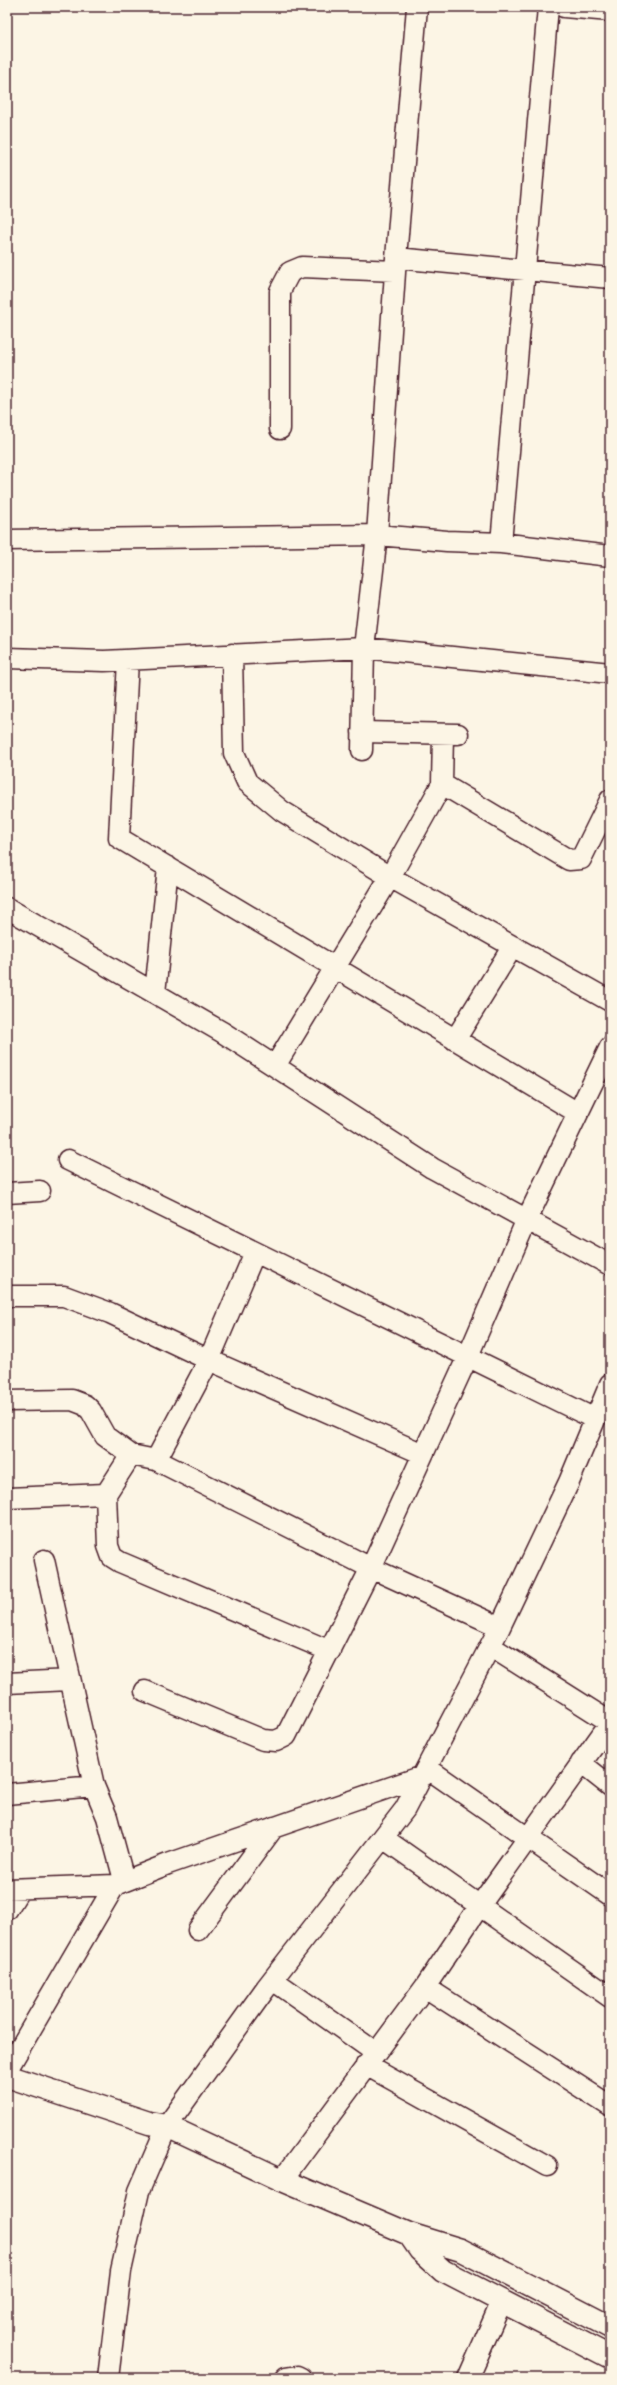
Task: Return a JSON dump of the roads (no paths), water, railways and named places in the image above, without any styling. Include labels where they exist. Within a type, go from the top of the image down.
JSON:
[{"type":"street","points":[[275,1066],[390,876],[442,784],[450,734],[362,741],[364,648],[377,535],[396,265],[417,7]]},
{"type":"street","points":[[501,542],[548,7]]},
{"type":"street","points":[[564,7],[610,11]]},
{"type":"street","points":[[280,429],[280,291],[290,272],[302,267],[396,265],[524,270],[610,278]]},
{"type":"street","points":[[7,540],[377,535],[447,541],[501,542],[610,556]]},
{"type":"street","points":[[7,658],[128,660],[364,648],[610,673]]},
{"type":"street","points":[[232,654],[234,753],[247,782],[282,811],[390,876],[610,1001]]},
{"type":"street","points":[[128,660],[119,838],[578,1113]]},
{"type":"street","points":[[442,784],[569,860],[581,859],[610,800]]},
{"type":"street","points":[[155,993],[168,867]]},
{"type":"street","points":[[7,908],[155,993],[275,1066],[432,1168],[610,1265]]},
{"type":"street","points":[[455,1040],[513,946]]},
{"type":"street","points":[[145,1691],[264,1740],[276,1741],[286,1736],[330,1652],[371,1568],[468,1356],[527,1219],[610,1047]]},
{"type":"street","points":[[68,1160],[595,1419]]},
{"type":"street","points":[[7,1193],[40,1191]]},
{"type":"street","points":[[156,1460],[209,1360],[255,1252]]},
{"type":"street","points":[[7,1296],[64,1296],[110,1313],[209,1360],[423,1454]]},
{"type":"street","points":[[108,2378],[121,2271],[139,2191],[167,2126],[273,1980],[406,1809],[500,1627],[569,1482],[610,1384]]},
{"type":"street","points":[[7,1401],[72,1400],[85,1405],[91,1411],[105,1436],[130,1455],[156,1460],[371,1568],[500,1627]]},
{"type":"street","points":[[130,1455],[106,1494],[108,1546],[112,1557],[120,1562],[330,1652]]},
{"type":"street","points":[[7,1498],[106,1494]]},
{"type":"street","points":[[7,2070],[119,1882],[107,1816],[94,1786],[44,1560]]},
{"type":"street","points":[[282,2180],[370,2059],[425,1987],[480,1906],[610,1722],[490,1646]]},
{"type":"street","points":[[7,1683],[70,1680]]},
{"type":"street","points":[[581,1763],[610,1786]]},
{"type":"street","points":[[7,1910],[13,1889],[119,1882],[425,1772]]},
{"type":"street","points":[[425,1772],[528,1838],[610,1895]]},
{"type":"street","points":[[7,1794],[94,1786]]},
{"type":"street","points":[[198,1930],[274,1827]]},
{"type":"street","points":[[383,1838],[610,1997]]},
{"type":"street","points":[[273,1980],[370,2059],[547,2166]]},
{"type":"street","points":[[425,1987],[610,2106]]},
{"type":"street","points":[[7,2076],[149,2123],[167,2126],[282,2180],[409,2234],[461,2250],[610,2327]]},
{"type":"street","points":[[409,2234],[420,2250],[443,2271],[610,2356]]},
{"type":"street","points":[[468,2378],[502,2300]]},
{"type":"street","points":[[285,2378],[297,2376],[301,2378]]}]
